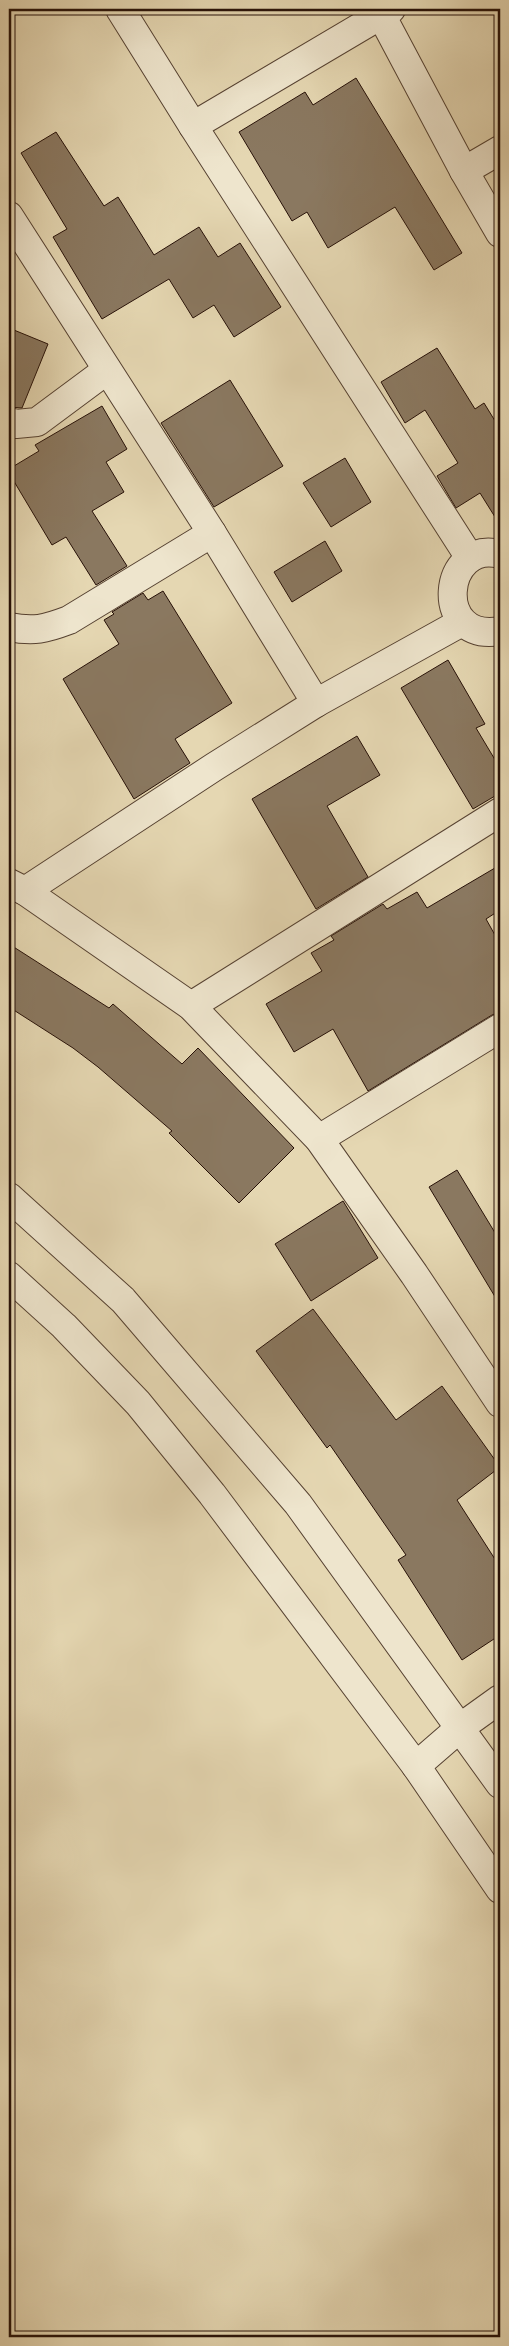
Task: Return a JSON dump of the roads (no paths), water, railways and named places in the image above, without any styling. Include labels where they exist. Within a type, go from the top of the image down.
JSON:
[{"type":"street","points":[[120,9],[470,558]]},
{"type":"street","points":[[193,126],[384,11],[464,171],[500,233]]},
{"type":"street","points":[[464,171],[500,150]]},
{"type":"street","points":[[9,216],[212,533],[316,703]]},
{"type":"street","points":[[9,422],[16,424],[37,422],[107,370]]},
{"type":"street","points":[[9,627],[28,631],[45,629],[69,620],[212,533]]},
{"type":"street","points":[[500,554],[491,551],[470,558],[454,577],[452,601],[462,622],[486,634],[500,631]]},
{"type":"street","points":[[462,622],[316,703],[17,887],[191,1006],[319,1139],[499,1397]]},
{"type":"street","points":[[191,1006],[500,812]]},
{"type":"street","points":[[319,1139],[500,1029]]},
{"type":"street","points":[[9,1197],[123,1300],[298,1504],[461,1727],[500,1784]]},
{"type":"street","points":[[9,1276],[64,1326],[138,1403],[212,1494],[416,1766],[500,1889]]},
{"type":"street","points":[[416,1766],[461,1727],[500,1699]]}]
